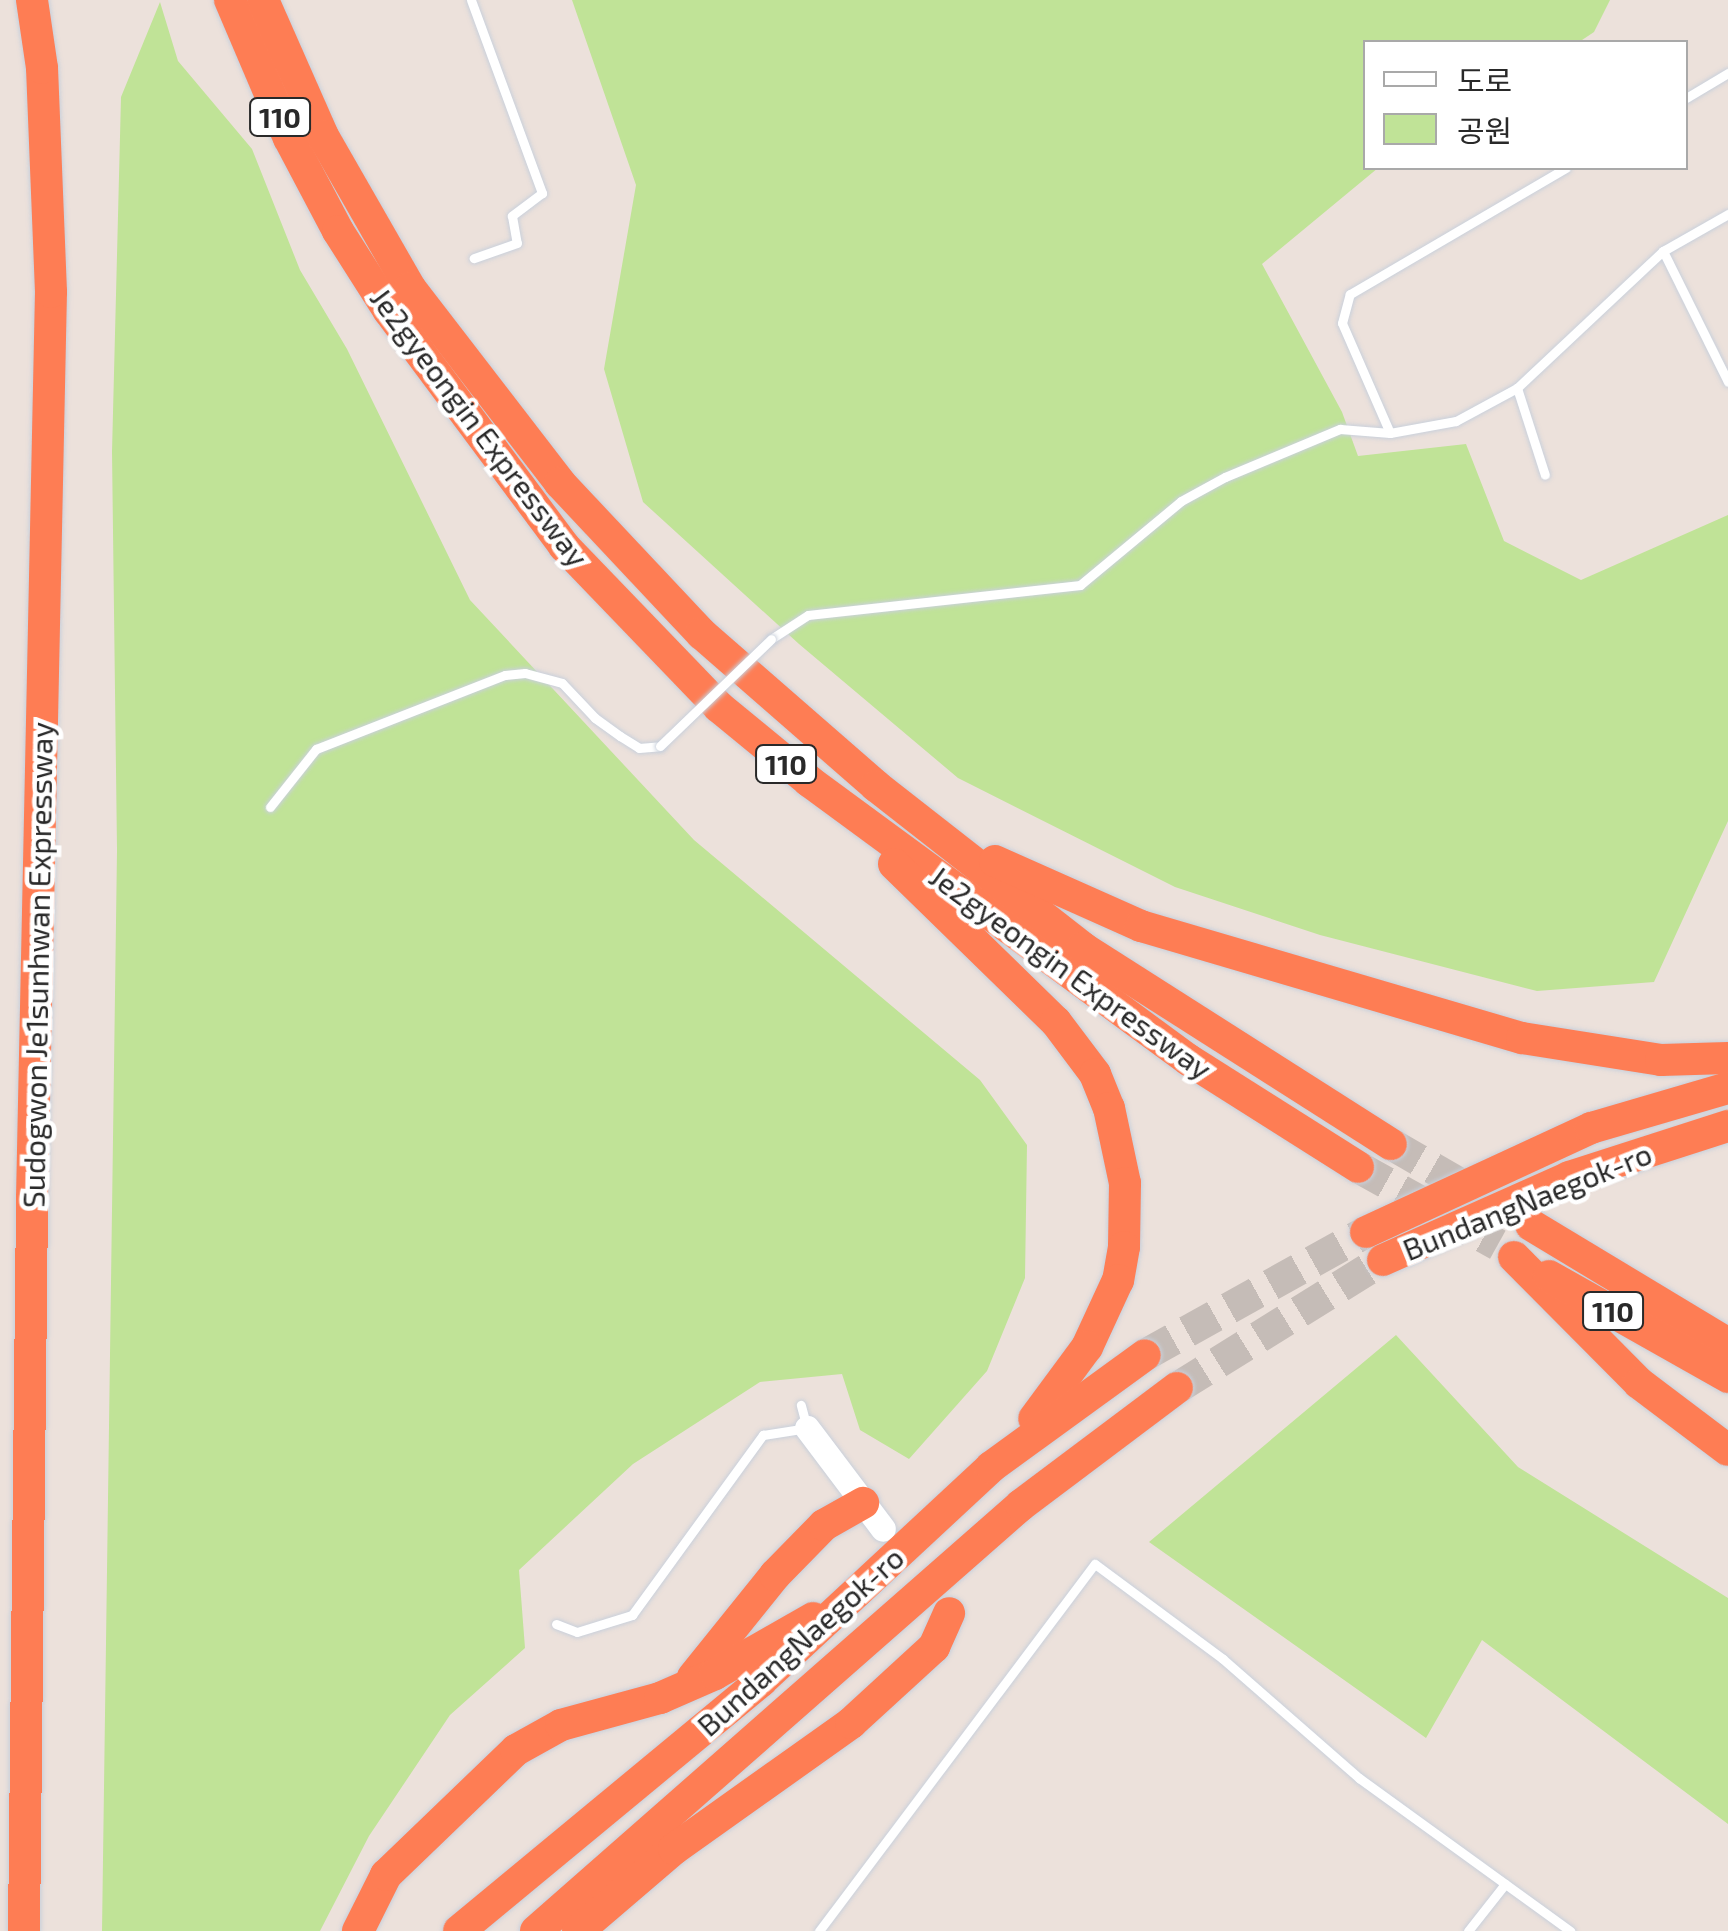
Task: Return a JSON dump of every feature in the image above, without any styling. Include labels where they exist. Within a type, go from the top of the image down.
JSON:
[{"type":"highway","name":"Sudogwon Je1sunhwan Expressway","points":[[24,1931],[33,1178],[51,292],[42,68],[32,0]]},
{"type":"highway","name":"Je2gyeongin Expressway","points":[[230,0],[289,138],[338,231],[388,312],[564,546],[718,707],[808,781],[1189,1060],[1358,1167]]},
{"type":"highway","name":"Je2gyeongin Expressway","points":[[263,0],[322,136],[372,224],[450,345],[560,483],[746,677],[876,786],[1083,948],[1391,1144]]},
{"type":"highway","points":[[808,781],[1056,1022],[1094,1074],[1109,1108],[1125,1183],[1124,1248],[1118,1280],[1068,1376],[991,1467]]},
{"type":"highway","points":[[876,786],[935,826],[1034,881],[1141,926],[1239,958],[1568,1048],[1661,1060],[1728,1058]]},
{"type":"highway","name":"BundangNaegok-ro","points":[[1728,1088],[1592,1128],[1374,1246],[1728,1126]]},
{"type":"highway","points":[[1569,1177],[1728,1144]]},
{"type":"highway","name":"110","points":[[1531,1225],[1725,1342]]},
{"type":"highway","name":"110","points":[[1728,1377],[1506,1251],[1639,1383],[1728,1450]]},
{"type":"highway","name":"BundangNaegok-ro","points":[[459,1931],[761,1681],[991,1467],[1145,1356]]},
{"type":"highway","name":"BundangNaegok-ro","points":[[536,1931],[1021,1505],[1177,1388]]},
{"type":"highway","points":[[683,1688],[824,1525],[863,1503]]},
{"type":"highway","points":[[358,1931],[386,1875],[516,1750],[561,1725],[683,1688],[852,1597]]},
{"type":"highway","points":[[578,1931],[674,1850],[851,1723],[934,1647],[949,1613]]},
{"type":"street","points":[[804,1416],[883,1529]]},
{"type":"lane","points":[[472,0],[542,194],[512,216],[517,242],[474,258]]},
{"type":"lane","points":[[1688,97],[1728,73]]},
{"type":"lane","points":[[1390,433],[1342,323],[1350,294],[1563,170]]},
{"type":"lane","points":[[270,807],[316,749],[504,675],[525,673],[562,683],[620,736],[639,748],[660,746],[772,638],[808,615],[1080,585],[1181,501],[1226,476],[1340,429],[1390,433],[1456,421],[1517,388],[1662,252],[1728,214]]},
{"type":"lane","points":[[1662,252],[1728,382]]},
{"type":"lane","points":[[1517,388],[1545,474]]},
{"type":"lane","points":[[556,1624],[576,1632],[632,1615],[763,1435],[804,1416]]},
{"type":"lane","points":[[819,1931],[1094,1564],[1223,1659],[1360,1778],[1570,1931]]},
{"type":"lane","points":[[1468,1931],[1504,1884]]},
{"type":"green space","points":[[572,0],[1610,0],[1594,32],[1582,40],[1363,40],[1363,170],[1376,170],[1262,264],[1342,412],[1358,456],[1466,444],[1504,541],[1581,580],[1728,515],[1728,821],[1654,982],[1537,991],[1320,935],[1175,887],[958,778],[799,644],[643,502],[604,369],[636,185]]},
{"type":"green space","points":[[160,2],[178,61],[252,149],[300,270],[347,349],[470,600],[694,840],[980,1080],[1027,1145],[1025,1278],[987,1371],[909,1459],[860,1430],[842,1374],[760,1382],[633,1464],[519,1570],[525,1648],[450,1715],[369,1836],[320,1931],[102,1931],[117,850],[112,452],[121,97]]},
{"type":"green space","points":[[1396,1335],[1518,1467],[1728,1598],[1728,1824],[1482,1640],[1426,1738],[1149,1542]]},
{"type":"tunnel","points":[[1391,1144],[1484,1198]]},
{"type":"tunnel","points":[[1358,1167],[1498,1245]]},
{"type":"tunnel","points":[[1145,1355],[1366,1232]]},
{"type":"tunnel","points":[[1177,1388],[1383,1260]]}]
